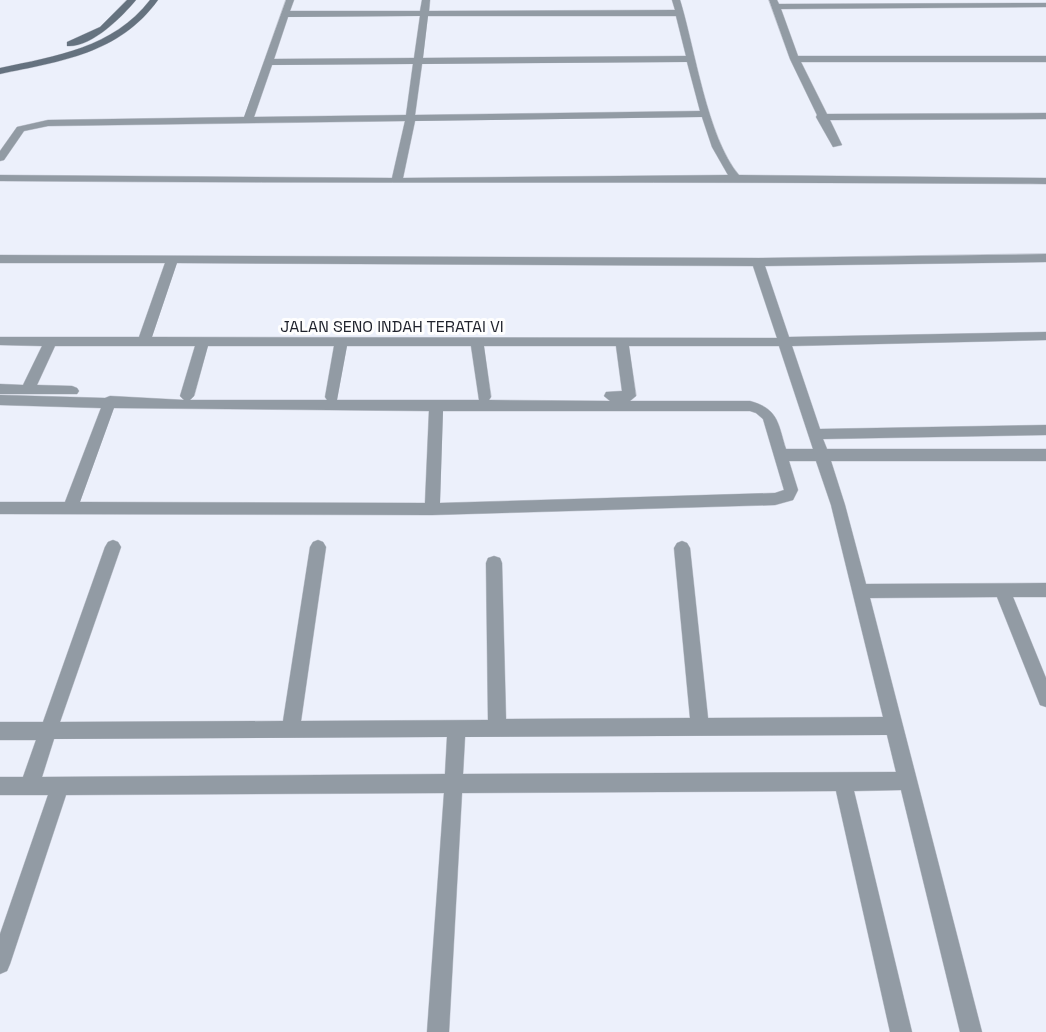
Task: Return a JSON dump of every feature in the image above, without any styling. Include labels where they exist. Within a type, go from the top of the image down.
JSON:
[{"type":"street","points":[[0,61],[82,41],[103,29],[132,0]]},
{"type":"street","points":[[0,71],[62,57],[101,44],[132,27],[154,0]]},
{"type":"street","points":[[249,118],[290,0]]},
{"type":"street","points":[[397,181],[410,119],[426,0]]},
{"type":"street","points":[[676,0],[715,146],[728,172],[736,178]]},
{"type":"street","points":[[837,145],[821,117],[795,59],[774,3],[1012,2],[1046,5]]},
{"type":"street","points":[[285,14],[681,13]]},
{"type":"street","points":[[267,62],[691,59]]},
{"type":"street","points":[[795,59],[1046,59]]},
{"type":"street","points":[[0,158],[21,129],[48,123],[249,118],[410,119],[707,114]]},
{"type":"street","points":[[821,117],[1046,116]]},
{"type":"street","points":[[0,178],[397,181],[736,178],[1046,181]]},
{"type":"street","points":[[0,259],[758,262],[1046,258]]},
{"type":"street","points":[[143,343],[171,260]]},
{"type":"street","points":[[758,262],[838,505],[971,1032]]},
{"type":"street","name":"JALAN SENO INDAH TERATAI VI","points":[[0,341],[143,343],[784,342],[1046,336]]},
{"type":"street","points":[[28,389],[51,341]]},
{"type":"street","points":[[0,389],[187,396],[629,396],[622,342]]},
{"type":"street","points":[[187,396],[202,343]]},
{"type":"street","points":[[332,397],[341,343]]},
{"type":"street","points":[[477,343],[484,397]]},
{"type":"street","points":[[0,400],[110,401],[184,405],[750,406],[761,409],[769,417],[791,490],[783,498],[432,508],[0,508]]},
{"type":"street","points":[[71,507],[110,401]]},
{"type":"street","points":[[432,508],[435,405]]},
{"type":"street","points":[[815,434],[1046,430]]},
{"type":"street","points":[[782,455],[1046,455]]},
{"type":"street","points":[[291,729],[318,547]]},
{"type":"street","points":[[29,786],[113,548]]},
{"type":"street","points":[[682,548],[700,727]]},
{"type":"street","points":[[494,563],[497,728]]},
{"type":"street","points":[[1002,590],[1046,699]]},
{"type":"street","points":[[858,591],[1046,590]]},
{"type":"street","points":[[0,731],[892,726]]},
{"type":"street","points":[[438,1032],[457,728]]},
{"type":"street","points":[[843,781],[901,1032]]},
{"type":"street","points":[[0,786],[907,781]]},
{"type":"street","points":[[0,964],[60,786]]}]
